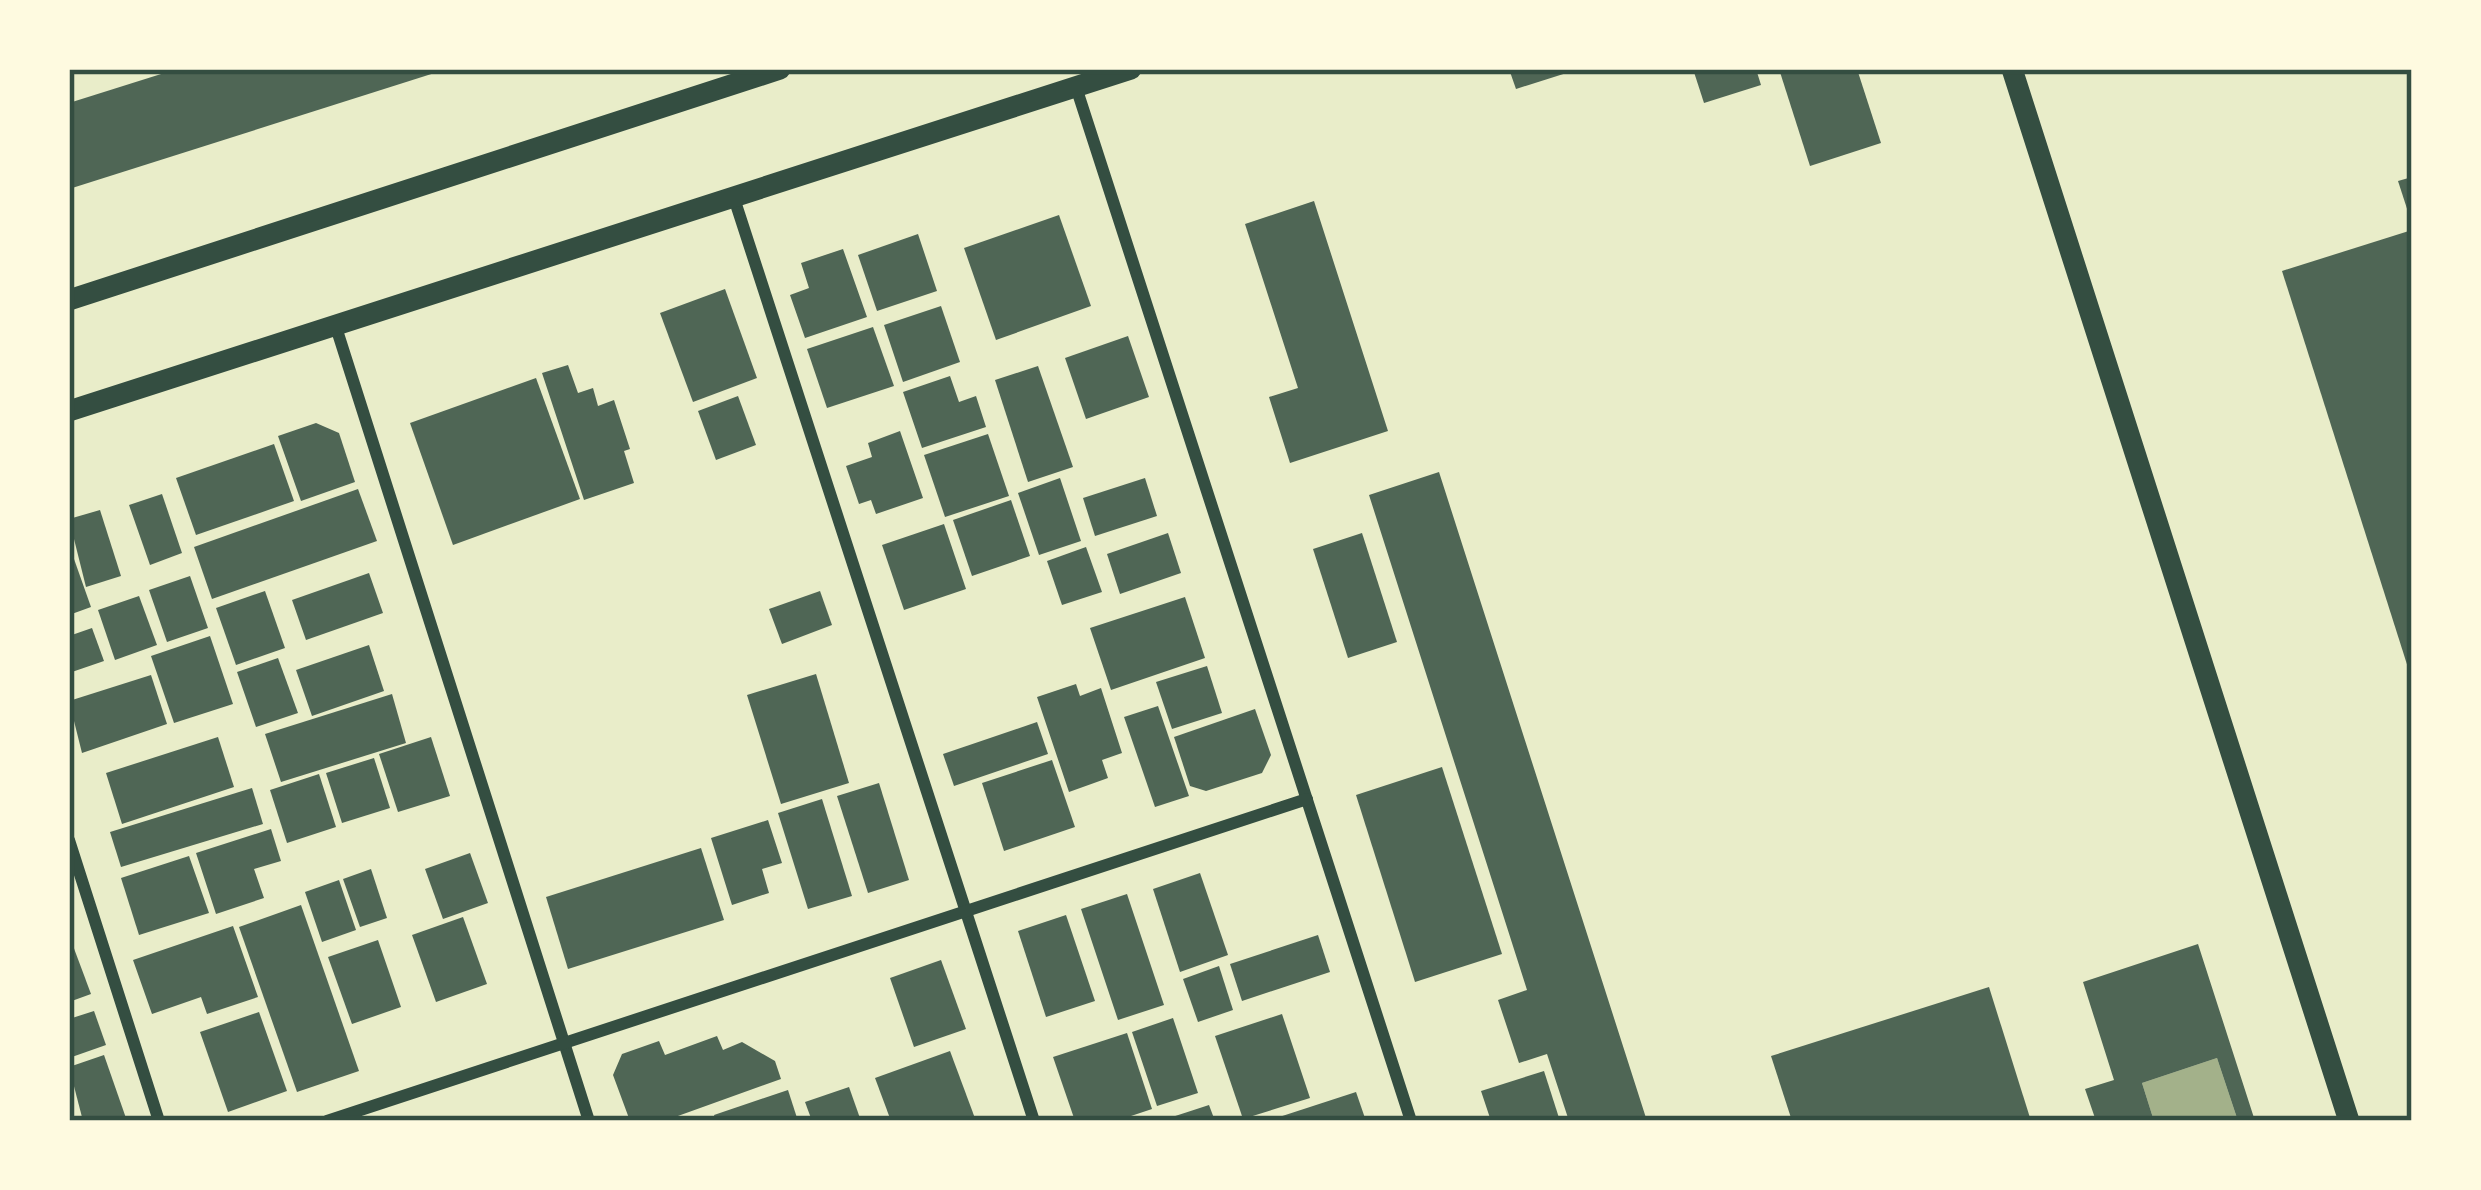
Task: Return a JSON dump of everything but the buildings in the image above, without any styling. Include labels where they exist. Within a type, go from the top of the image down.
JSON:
[{"type":"street","points":[[69,300],[780,69]]},
{"type":"street","points":[[69,411],[1131,69]]},
{"type":"street","points":[[2012,69],[2349,1121]]},
{"type":"street","points":[[1076,87],[1411,1121]]},
{"type":"street","points":[[733,195],[1034,1121]]},
{"type":"street","points":[[335,324],[589,1121]]},
{"type":"street","points":[[327,1121],[1307,799]]},
{"type":"street","points":[[69,840],[159,1121]]},
{"type":"shaded area","points":[[2217,1058],[2238,1121],[2154,1121],[2142,1083]]}]
